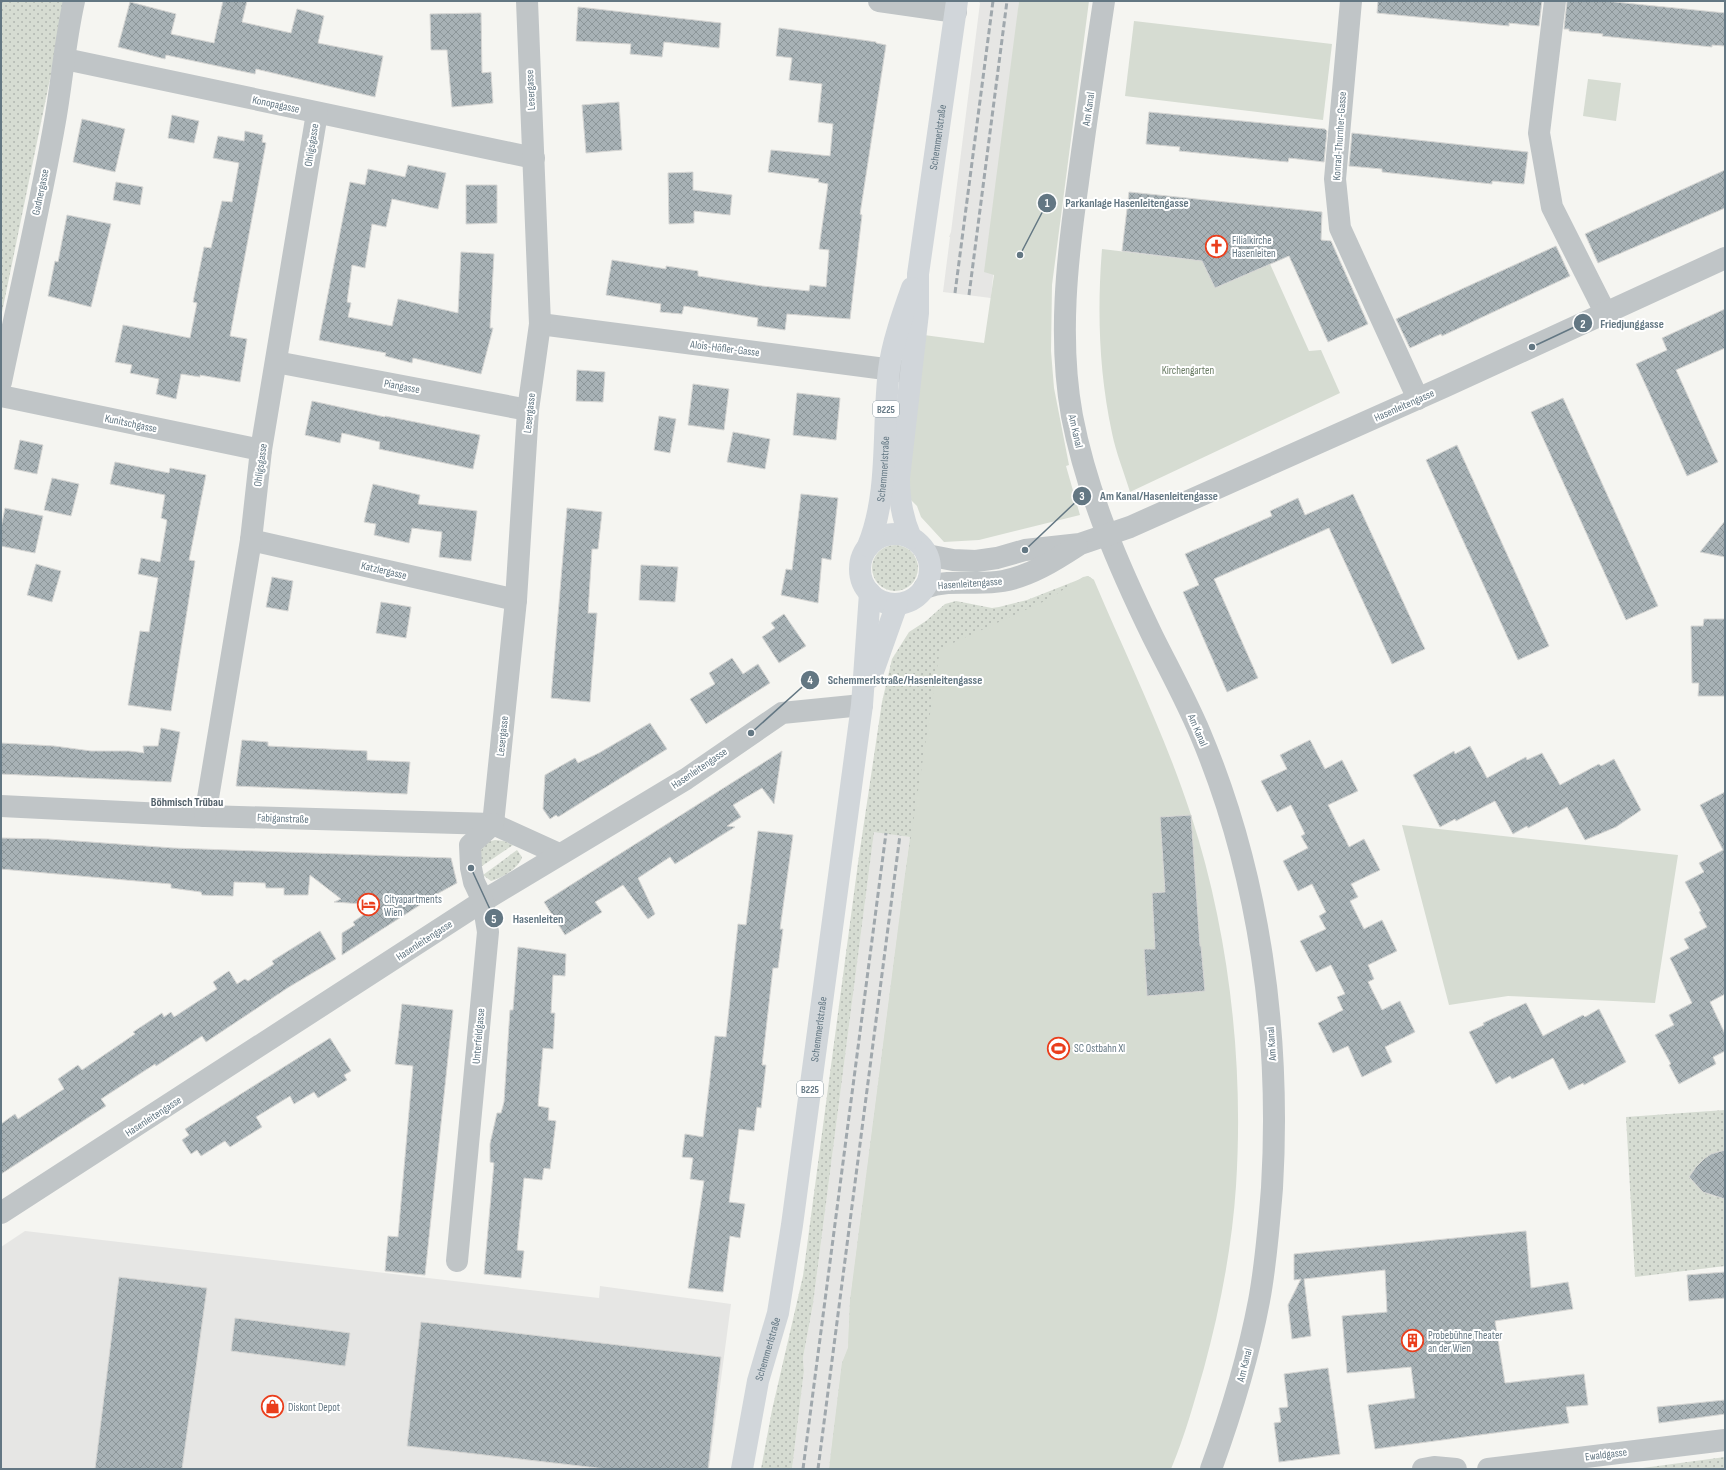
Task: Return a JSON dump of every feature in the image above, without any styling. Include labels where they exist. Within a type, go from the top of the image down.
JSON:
[{"type":"main road","name":"Schemmerlstraße","points":[[911,538],[900,502],[899,478],[918,313],[918,274],[957,7]]},
{"type":"main road","name":"Schemmerlstraße","points":[[868,546],[875,527],[880,501],[889,369],[904,309],[918,274]]},
{"type":"main road","points":[[868,546],[878,538],[889,534],[901,534],[911,538]]},
{"type":"main road","name":"B225","points":[[911,538],[921,545],[926,555]]},
{"type":"main road","name":"B225","points":[[868,546],[862,556],[860,568],[863,583],[870,593]]},
{"type":"main road","points":[[870,593],[883,601],[897,604],[906,602],[916,596],[924,588],[928,577],[929,565],[926,555]]},
{"type":"main road","name":"Schemmerlstraße","points":[[742,1469],[758,1381],[778,1313],[792,1225],[862,705],[870,593]]},
{"type":"main road","name":"Schemmerlstraße","points":[[862,705],[897,604]]},
{"type":"street","name":"Gadnergasse","points":[[1,382],[55,122],[65,59],[68,28],[74,1]]},
{"type":"street","name":"Lesergasse","points":[[493,824],[516,600],[528,410],[540,324],[527,1]]},
{"type":"street","points":[[879,1],[957,7]]},
{"type":"street","name":"Am Kanal","points":[[1104,1],[1068,254],[1066,362],[1072,417],[1093,495],[1107,536],[1149,628],[1200,733],[1219,784],[1250,892],[1261,952],[1267,998],[1273,1088],[1274,1150],[1266,1255],[1260,1297],[1247,1357],[1232,1410],[1211,1469]]},
{"type":"street","name":"Konrad-Thurnher-Gasse","points":[[1351,1],[1335,179],[1340,228],[1418,399]]},
{"type":"street","points":[[1555,1],[1539,132],[1552,207],[1605,312]]},
{"type":"street","name":"Konopagasse","points":[[65,59],[534,158]]},
{"type":"street","name":"Ohligsgasse","points":[[205,816],[251,540],[261,450],[317,113]]},
{"type":"street","name":"Hasenleitengasse","points":[[926,555],[953,560],[997,558],[1040,548],[1080,544],[1107,536],[1418,399],[1725,258]]},
{"type":"street","name":"Alois-Höfler-Gasse","points":[[540,324],[910,372]]},
{"type":"street","name":"Piangasse","points":[[276,362],[528,410]]},
{"type":"street","name":"Kunitschgasse","points":[[1,396],[261,450]]},
{"type":"street","name":"Katzlergasse","points":[[251,540],[516,600]]},
{"type":"street","name":"Hasenleitengasse","points":[[924,588],[951,582],[1002,582],[1055,561],[1080,544]]},
{"type":"street","name":"Hasenleitengasse","points":[[1,1213],[483,901],[686,779],[782,713],[862,705]]},
{"type":"street","name":"Fabiganstraße","points":[[1,806],[205,816],[493,824],[559,854]]},
{"type":"street","name":"Unterfeldgasse","points":[[457,1261],[488,932],[483,901],[474,882],[471,868],[470,845],[493,824]]},
{"type":"street","name":"Ewaldgasse","points":[[1488,1469],[1725,1440]]},
{"type":"street","points":[[1423,1469],[1434,1467],[1456,1469]]},
{"type":"shaded area","points":[[978,1],[1019,1],[991,298],[943,292],[980,3]]},
{"type":"shaded area","points":[[874,831],[910,837],[850,1301],[848,1348],[842,1363],[829,1469],[792,1469],[804,1371],[803,1358],[813,1304]]},
{"type":"shaded area","points":[[25,1231],[599,1298],[600,1286],[731,1304],[709,1469],[1,1469],[1,1247]]},
{"type":"green space","points":[[1,1],[66,1],[1,317]]},
{"type":"green space","points":[[1019,1],[1089,1],[1052,285],[1051,351],[1054,388],[1069,465],[1066,466],[1080,515],[979,540],[944,542],[921,517],[917,506],[907,496],[924,335],[984,343],[994,275],[984,272]]},
{"type":"green space","points":[[1134,21],[1332,44],[1323,120],[1125,96]]},
{"type":"green space","points":[[1588,79],[1621,83],[1616,121],[1583,116]]},
{"type":"green space","name":"Kirchengarten","points":[[1102,249],[1202,261],[1215,288],[1270,264],[1309,351],[1321,350],[1340,393],[1130,492],[1114,440],[1104,387],[1100,341],[1100,272]]},
{"type":"green space","points":[[890,545],[900,545],[908,549],[914,555],[918,563],[918,573],[914,581],[908,587],[900,591],[890,591],[882,587],[876,581],[872,573],[872,563],[876,555],[882,549]]},
{"type":"green space","points":[[1088,576],[1094,580],[864,1248],[829,1469],[842,1363],[848,1348],[850,1301],[910,837],[874,832],[813,1304],[803,1358],[804,1371],[792,1469],[761,1469],[772,1410],[803,1276],[858,863],[882,702],[892,659],[909,632],[926,621],[945,604],[956,601],[992,608],[999,607],[1027,600]]},
{"type":"green space","name":"SC Ostbahn XI","points":[[1088,576],[1094,580],[1158,726],[1181,785],[1204,859],[1215,905],[1231,998],[1238,1093],[1236,1186],[1232,1232],[1224,1278],[1204,1368],[1185,1432],[1171,1469],[829,1469],[842,1363],[848,1348],[850,1301],[905,875],[940,649],[1047,600],[1083,577]]},
{"type":"green space","points":[[1402,825],[1678,855],[1655,1003],[1508,996],[1449,1005]]},
{"type":"green space","points":[[495,840],[504,841],[513,845],[482,866],[479,864],[478,854],[487,842]]},
{"type":"green space","points":[[517,850],[522,857],[514,869],[510,872],[491,881],[483,875]]},
{"type":"green space","points":[[1725,1110],[1725,1151],[1708,1157],[1696,1167],[1689,1177],[1705,1192],[1714,1196],[1725,1198],[1725,1266],[1635,1277],[1626,1117]]},
{"type":"green space","points":[[1725,1457],[1725,1469],[1635,1469]]},
{"type":"building","points":[[223,1],[247,1],[242,22],[291,33],[297,9],[324,16],[318,43],[383,56],[375,97],[256,69],[255,74],[166,55],[165,59],[118,47],[130,2],[176,14],[171,34],[214,43]]},
{"type":"building","points":[[1378,1],[1542,1],[1539,26],[1509,23],[1509,26],[1377,13]]},
{"type":"building","points":[[1567,1],[1605,1],[1725,13],[1725,46],[1712,45],[1712,47],[1602,36],[1603,34],[1569,31],[1569,29],[1564,29]]},
{"type":"building","points":[[578,7],[721,23],[719,48],[664,42],[662,57],[630,54],[631,44],[576,41]]},
{"type":"building","points":[[481,13],[482,73],[491,72],[493,103],[452,107],[447,50],[431,50],[430,14]]},
{"type":"building","points":[[779,28],[876,42],[886,45],[860,214],[862,215],[850,319],[787,314],[785,330],[757,326],[758,318],[684,306],[682,314],[660,312],[661,304],[606,295],[612,260],[666,269],[666,266],[698,271],[698,276],[762,286],[809,291],[810,285],[826,287],[829,250],[819,249],[828,184],[818,182],[819,179],[768,172],[771,150],[830,156],[833,124],[818,122],[822,84],[789,80],[792,58],[776,56]]},
{"type":"building","points":[[619,102],[622,150],[586,153],[582,105]]},
{"type":"building","points":[[1149,112],[1325,129],[1327,131],[1324,162],[1289,158],[1288,162],[1179,151],[1180,147],[1146,144]]},
{"type":"building","points":[[172,115],[199,121],[194,143],[168,138]]},
{"type":"building","points":[[82,119],[125,129],[115,172],[73,162]]},
{"type":"building","points":[[245,131],[263,135],[262,142],[266,143],[230,336],[247,339],[240,382],[200,375],[200,377],[181,374],[176,399],[156,394],[159,379],[130,373],[132,365],[115,362],[123,325],[190,338],[197,303],[193,302],[204,247],[211,248],[222,201],[232,202],[239,163],[213,158],[218,136],[244,141]]},
{"type":"building","points":[[1352,133],[1528,152],[1524,184],[1492,181],[1492,184],[1382,172],[1382,169],[1349,166]]},
{"type":"building","points":[[408,165],[446,173],[438,209],[392,199],[386,227],[372,224],[365,268],[352,265],[347,302],[351,303],[348,317],[392,326],[398,299],[458,313],[461,252],[494,254],[490,328],[493,328],[481,374],[413,358],[412,363],[385,356],[386,353],[319,340],[350,182],[365,185],[368,169],[405,177]]},
{"type":"building","points":[[1725,170],[1725,208],[1598,263],[1585,234]]},
{"type":"building","points":[[693,172],[693,190],[732,195],[730,215],[694,211],[694,223],[669,224],[668,173]]},
{"type":"building","points":[[116,182],[143,187],[140,205],[113,200]]},
{"type":"building","points":[[466,185],[497,185],[497,223],[466,224]]},
{"type":"building","name":"Filialkirche Hasenleiten","points":[[1129,192],[1322,212],[1321,240],[1331,241],[1368,324],[1328,342],[1289,256],[1215,288],[1202,261],[1122,251]]},
{"type":"building","points":[[67,215],[111,224],[91,307],[48,296],[55,261],[58,262]]},
{"type":"building","points":[[1556,246],[1570,276],[1442,336],[1441,334],[1410,348],[1396,319]]},
{"type":"building","points":[[1725,309],[1725,348],[1676,370],[1718,462],[1687,476],[1636,364],[1667,350],[1662,338]]},
{"type":"building","points":[[577,370],[605,372],[603,402],[576,401]]},
{"type":"building","points":[[693,384],[729,389],[724,430],[688,425]]},
{"type":"building","points":[[797,393],[840,398],[836,440],[793,435]]},
{"type":"building","points":[[1563,398],[1658,606],[1626,620],[1531,412]]},
{"type":"building","points":[[312,401],[385,417],[480,435],[473,469],[379,449],[380,442],[342,433],[340,443],[305,435]]},
{"type":"building","points":[[659,416],[676,419],[670,453],[654,450]]},
{"type":"building","points":[[733,432],[770,439],[765,469],[727,462]]},
{"type":"building","points":[[20,440],[43,445],[37,474],[14,469]]},
{"type":"building","points":[[1457,445],[1549,646],[1518,660],[1426,460]]},
{"type":"building","points":[[115,462],[169,473],[170,468],[206,475],[189,560],[195,561],[171,711],[128,705],[140,631],[149,632],[158,578],[138,574],[141,558],[160,562],[167,520],[161,518],[165,495],[110,484]]},
{"type":"building","points":[[52,478],[79,484],[71,516],[44,510]]},
{"type":"building","points":[[373,484],[420,495],[418,504],[477,511],[471,561],[439,557],[442,532],[412,528],[409,543],[374,535],[376,524],[364,522]]},
{"type":"building","points":[[801,494],[838,498],[831,560],[822,558],[818,603],[781,595],[786,569],[792,570]]},
{"type":"building","points":[[1353,494],[1425,649],[1392,664],[1329,528],[1214,579],[1258,678],[1227,692],[1183,592],[1199,585],[1185,554],[1272,516],[1270,511],[1298,498],[1305,515]]},
{"type":"building","points":[[5,508],[43,516],[35,553],[1,546],[1,528]]},
{"type":"building","points":[[567,508],[602,512],[598,549],[592,549],[588,613],[597,613],[590,702],[551,698]]},
{"type":"building","points":[[1725,521],[1725,557],[1700,552]]},
{"type":"building","points":[[36,564],[61,571],[52,602],[27,595]]},
{"type":"building","points":[[641,565],[678,567],[675,602],[639,600]]},
{"type":"building","points":[[272,577],[293,581],[288,611],[266,607]]},
{"type":"building","points":[[381,602],[411,607],[406,638],[376,633]]},
{"type":"building","points":[[784,614],[806,646],[779,663],[762,637],[775,628],[771,623]]},
{"type":"building","points":[[1704,619],[1725,619],[1725,696],[1698,696],[1699,683],[1692,683],[1691,626],[1703,626]]},
{"type":"building","points":[[732,658],[743,674],[758,664],[770,683],[706,724],[690,699],[715,684],[709,673]]},
{"type":"building","points":[[650,723],[667,749],[558,817],[556,815],[550,819],[543,809],[545,775],[575,758],[578,763],[599,753]]},
{"type":"building","points":[[161,728],[180,732],[171,782],[1,774],[1,743],[54,746],[91,751],[129,751],[144,753],[143,746],[158,746]]},
{"type":"building","points":[[242,740],[268,742],[268,746],[367,751],[367,760],[410,762],[407,794],[236,786]]},
{"type":"building","points":[[1310,740],[1325,769],[1342,760],[1358,791],[1328,805],[1349,847],[1364,839],[1380,870],[1351,884],[1358,897],[1350,901],[1364,929],[1382,920],[1397,951],[1368,965],[1374,979],[1368,982],[1382,1010],[1400,1001],[1415,1032],[1385,1047],[1392,1062],[1362,1077],[1348,1046],[1333,1053],[1318,1023],[1343,1010],[1337,997],[1345,994],[1331,965],[1316,972],[1300,941],[1326,929],[1319,916],[1326,912],[1312,884],[1298,891],[1283,861],[1308,848],[1301,836],[1305,834],[1291,805],[1277,812],[1261,781],[1287,769],[1280,755]]},
{"type":"building","points":[[1470,746],[1487,778],[1526,757],[1527,760],[1542,753],[1560,785],[1599,764],[1601,766],[1614,759],[1641,810],[1616,827],[1585,840],[1567,807],[1528,828],[1527,826],[1513,834],[1495,801],[1456,821],[1455,819],[1440,827],[1413,775],[1454,751],[1455,754]]},
{"type":"building","points":[[782,751],[774,804],[762,788],[733,805],[741,817],[727,826],[735,827],[675,864],[670,857],[638,878],[655,914],[648,919],[623,885],[595,902],[602,912],[565,935],[544,902]]},
{"type":"building","points":[[1725,792],[1725,994],[1710,1002],[1725,1034],[1725,1051],[1713,1057],[1716,1064],[1679,1084],[1669,1065],[1671,1064],[1655,1035],[1674,1025],[1669,1015],[1692,1003],[1670,958],[1689,948],[1684,939],[1707,927],[1699,912],[1701,911],[1685,882],[1704,872],[1699,863],[1723,850],[1700,805]]},
{"type":"building","points":[[1191,815],[1200,946],[1205,991],[1147,996],[1144,949],[1155,949],[1152,893],[1165,892],[1160,817]]},
{"type":"building","points":[[758,831],[793,835],[780,929],[783,929],[778,968],[773,968],[762,1065],[766,1065],[761,1108],[757,1107],[754,1131],[739,1129],[729,1202],[745,1204],[740,1238],[730,1236],[723,1292],[688,1288],[704,1181],[690,1179],[693,1158],[682,1157],[685,1134],[703,1137],[715,1036],[726,1037],[738,924],[746,925]]},
{"type":"building","points":[[1,838],[48,839],[173,848],[451,858],[457,883],[437,894],[342,955],[342,933],[355,925],[353,922],[378,905],[334,902],[341,899],[310,875],[308,895],[284,895],[284,888],[266,888],[265,883],[234,882],[233,896],[202,895],[201,892],[171,888],[171,884],[1,869]]},
{"type":"building","points":[[320,931],[336,959],[289,987],[206,1042],[202,1036],[156,1066],[155,1064],[101,1099],[106,1106],[1,1174],[1,1124],[15,1114],[18,1119],[64,1089],[58,1079],[78,1065],[82,1070],[135,1034],[133,1032],[162,1013],[164,1017],[171,1012],[174,1017],[217,989],[213,982],[229,971],[237,984],[245,979],[248,981],[274,964],[272,961]]},
{"type":"building","points":[[518,947],[566,954],[565,976],[553,975],[551,1013],[555,1013],[553,1049],[543,1048],[538,1106],[549,1108],[548,1120],[556,1121],[550,1169],[544,1168],[542,1180],[524,1178],[517,1250],[524,1251],[521,1278],[484,1274],[494,1163],[490,1162],[490,1144],[497,1113],[501,1113],[504,1102],[510,1010],[513,1010]]},
{"type":"building","points":[[1526,1003],[1543,1036],[1583,1015],[1585,1017],[1599,1009],[1626,1062],[1584,1085],[1583,1083],[1569,1090],[1553,1058],[1512,1079],[1510,1076],[1496,1084],[1469,1032],[1484,1025],[1483,1023]]},
{"type":"building","points":[[402,1004],[453,1010],[425,1275],[385,1271],[388,1236],[398,1237],[413,1066],[395,1064]]},
{"type":"building","points":[[330,1038],[351,1071],[344,1075],[347,1080],[318,1098],[314,1092],[294,1104],[290,1096],[256,1117],[262,1127],[230,1147],[225,1141],[201,1156],[197,1150],[191,1154],[182,1140],[189,1135],[185,1129]]},
{"type":"building","points":[[1725,1150],[1725,1199],[1703,1192],[1689,1177],[1704,1159],[1711,1154]]},
{"type":"building","name":"Probebühne Theater an der Wien","points":[[1526,1231],[1531,1288],[1568,1282],[1573,1309],[1495,1321],[1505,1383],[1584,1374],[1588,1405],[1566,1407],[1569,1423],[1375,1449],[1368,1405],[1415,1398],[1411,1367],[1347,1373],[1342,1316],[1387,1312],[1385,1270],[1304,1279],[1311,1336],[1292,1339],[1288,1305],[1301,1279],[1294,1280],[1294,1254]]},
{"type":"building","points":[[1725,1272],[1725,1298],[1689,1301],[1687,1275]]},
{"type":"building","points":[[119,1277],[207,1288],[182,1469],[95,1469]]},
{"type":"building","points":[[235,1318],[350,1333],[345,1366],[231,1351]]},
{"type":"building","points":[[421,1322],[721,1357],[708,1469],[606,1469],[407,1446]]},
{"type":"building","points":[[1328,1368],[1340,1454],[1279,1462],[1274,1423],[1281,1422],[1279,1408],[1288,1407],[1284,1374]]},
{"type":"building","points":[[1725,1400],[1725,1414],[1659,1423],[1657,1407]]},
{"type":"railway","points":[[955,293],[993,1]]},
{"type":"railway","points":[[969,295],[1007,1]]},
{"type":"railway","points":[[803,1469],[886,833]]},
{"type":"railway","points":[[818,1469],[900,835]]},
{"type":"place","name":"Filialkirche Hasenleiten","points":[[1216,246]]},
{"type":"place","name":"Parkanlage Hasenleitengasse","points":[[1020,255]]},
{"type":"place","name":"Friedjunggasse","points":[[1532,347]]},
{"type":"place","name":"Am Kanal/Hasenleitengasse","points":[[1025,550]]},
{"type":"place","name":"Schemmerlstraße/Hasenleitengasse","points":[[751,733]]},
{"type":"place","name":"Hasenleiten","points":[[471,868]]},
{"type":"place","name":"Cityapartments Wien","points":[[369,905]]},
{"type":"place","name":"SC Ostbahn XI","points":[[1059,1048]]},
{"type":"place","name":"Probebühne Theater an der Wien","points":[[1413,1341]]},
{"type":"place","name":"Diskont Depot","points":[[273,1407]]},
{"type":"district","name":"Böhmisch Trübau","points":[[187,802]]}]
